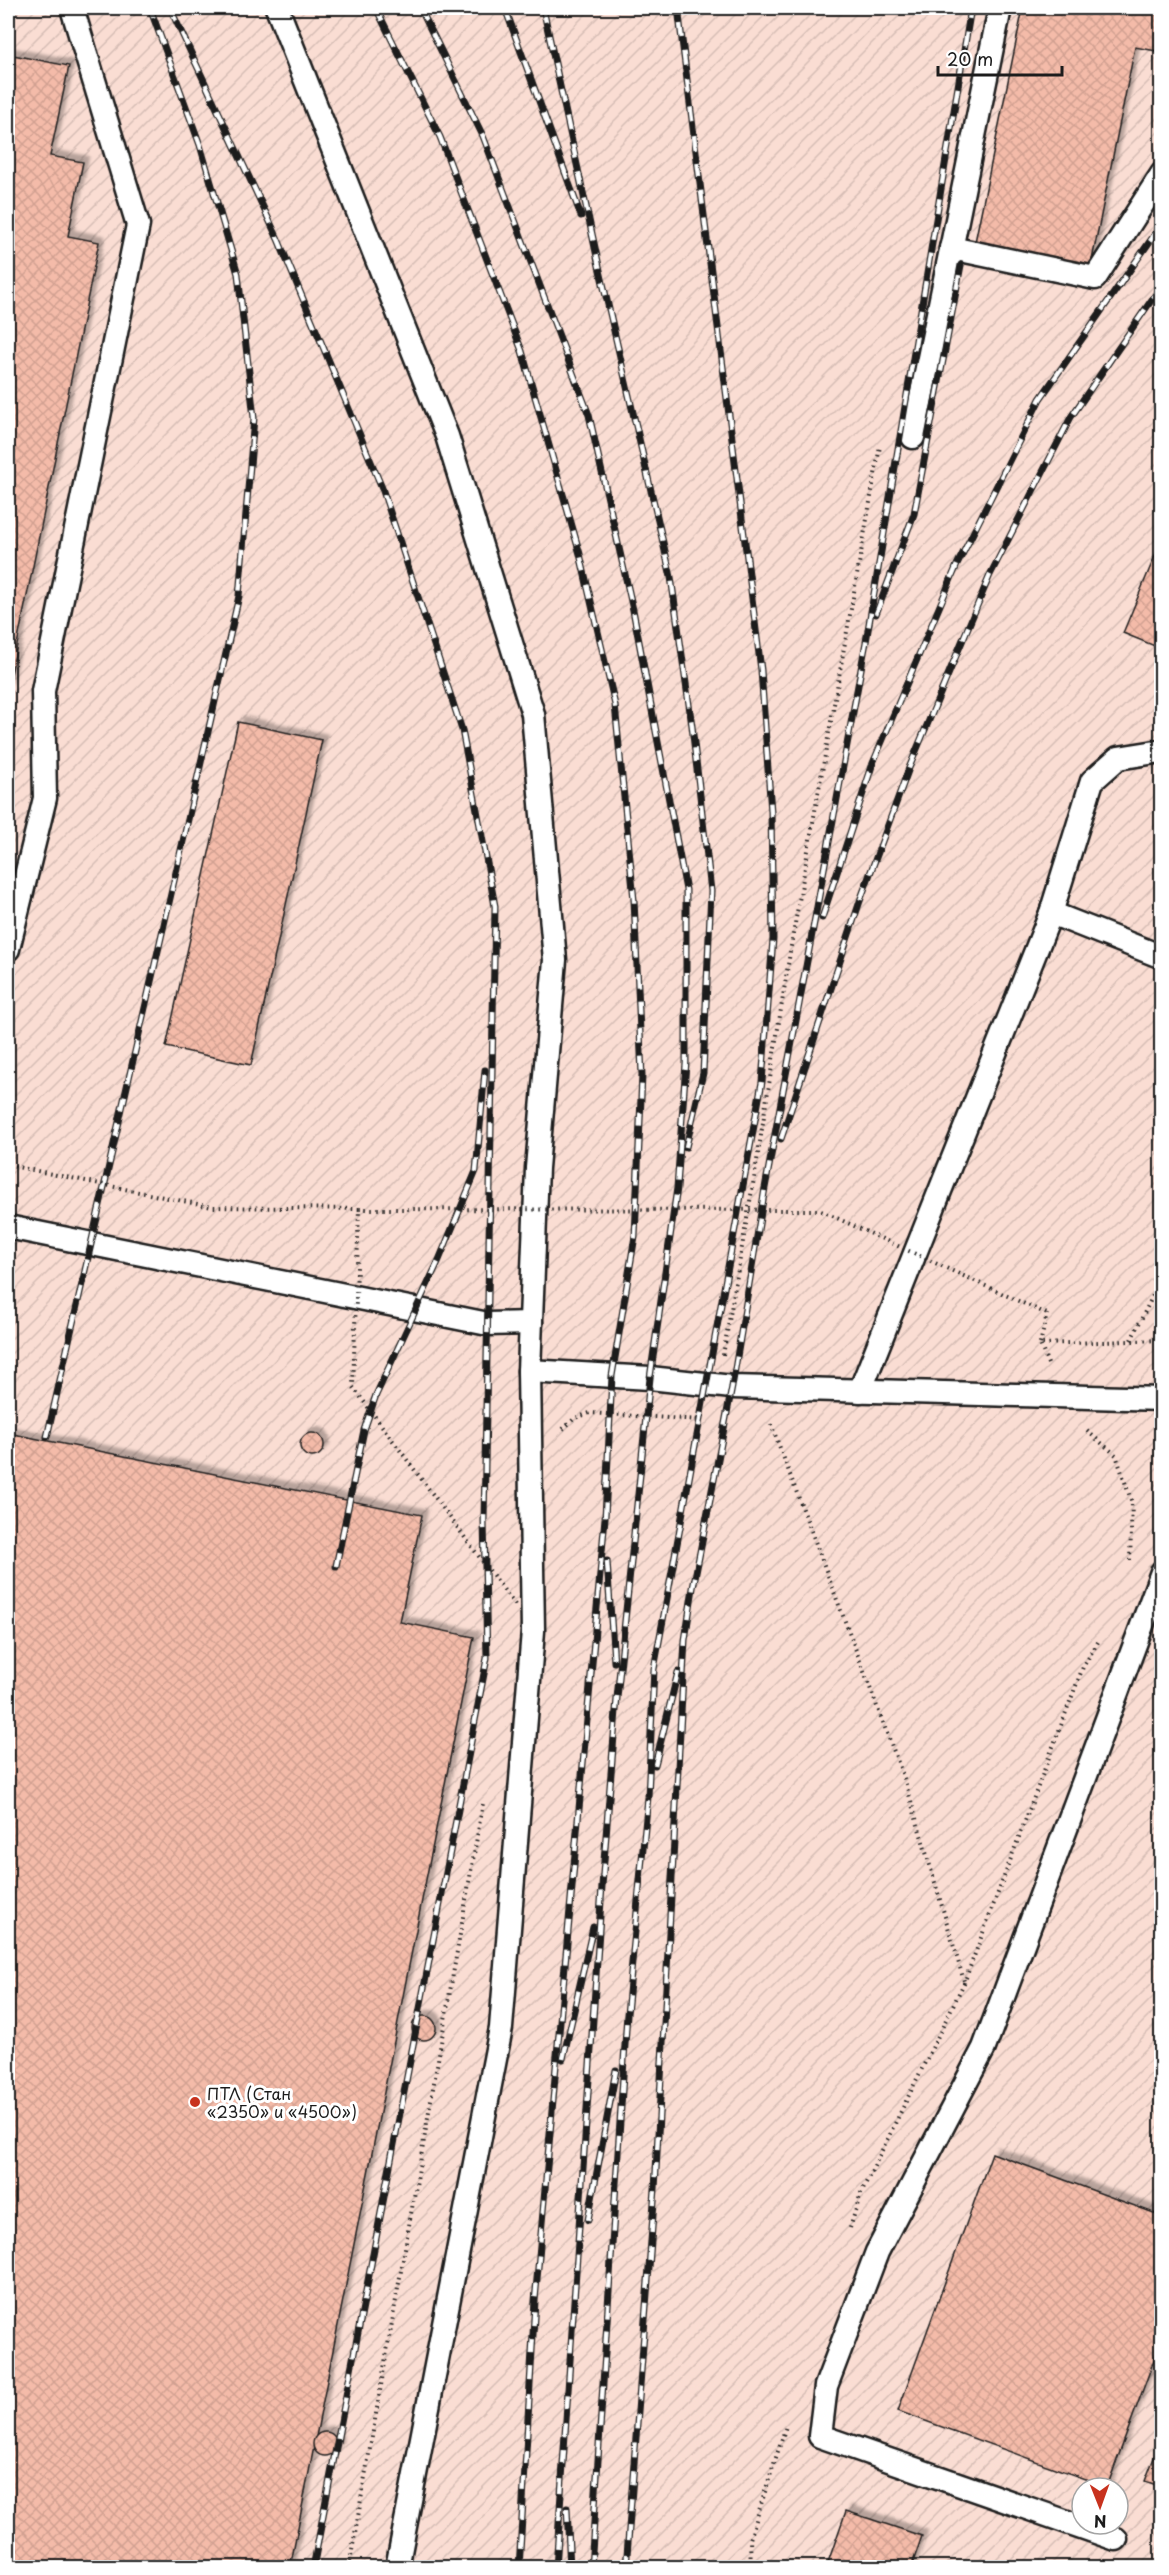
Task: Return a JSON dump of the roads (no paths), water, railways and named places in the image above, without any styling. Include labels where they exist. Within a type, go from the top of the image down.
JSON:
[{"type":"lane","points":[[8,949],[45,798],[43,691],[138,225],[72,8]]},
{"type":"lane","points":[[277,8],[447,436],[533,714],[555,960],[537,1168],[529,1371],[533,1631],[501,2028],[397,2568]]},
{"type":"lane","points":[[913,437],[1000,8]]},
{"type":"lane","points":[[951,248],[1095,278],[1161,174]]},
{"type":"lane","points":[[860,1391],[1051,913],[1092,781],[1118,758],[1161,751]]},
{"type":"lane","points":[[1051,913],[1161,957]]},
{"type":"lane","points":[[8,1227],[488,1324],[531,1323]]},
{"type":"lane","points":[[529,1371],[650,1378],[719,1385],[1161,1399]]},
{"type":"lane","points":[[1116,2539],[820,2436],[825,2386],[877,2252],[984,2048],[1161,1572]]},
{"type":"railway","points":[[47,1437],[239,596],[254,418],[238,274],[200,145],[150,8]]},
{"type":"railway","points":[[170,8],[278,239],[382,488],[462,730],[495,906],[484,1521],[487,1658],[313,2568]]},
{"type":"railway","points":[[376,8],[440,137],[522,351],[580,554],[615,705],[634,900],[642,1075],[635,1236],[612,1376],[605,1518],[535,2301],[519,2568]]},
{"type":"railway","points":[[420,8],[483,136],[589,415],[633,610],[686,890],[686,1063],[677,1188],[650,1378],[617,1698],[602,1886],[556,2568]]},
{"type":"railway","points":[[505,8],[581,216]]},
{"type":"railway","points":[[543,8],[599,266],[671,577],[692,726],[711,891],[703,1073],[686,1147]]},
{"type":"railway","points":[[591,2568],[627,2014],[648,1797],[654,1669],[762,1082],[773,939],[771,812],[761,670],[678,8]]},
{"type":"railway","points":[[626,2568],[655,2189],[685,1640],[732,1387],[765,1188],[866,642],[971,8]]},
{"type":"railway","points":[[822,918],[873,763],[957,565],[1040,399],[1162,224]]},
{"type":"railway","points":[[876,614],[914,514],[961,265]]},
{"type":"railway","points":[[781,1139],[860,901],[909,768],[990,575],[1071,417],[1162,285]]},
{"type":"railway","points":[[336,1566],[364,1430],[376,1395],[439,1260],[476,1171],[485,1070]]},
{"type":"railway","points":[[607,1561],[614,1662]]},
{"type":"railway","points":[[655,1765],[678,1672]]},
{"type":"railway","points":[[563,2059],[593,1927]]},
{"type":"railway","points":[[588,2220],[616,2070]]},
{"type":"railway","points":[[567,2508],[570,2568]]},
{"type":"place","name":"ПТЛ (Стан «2350» и «4500»)","points":[[195,2102]]}]
